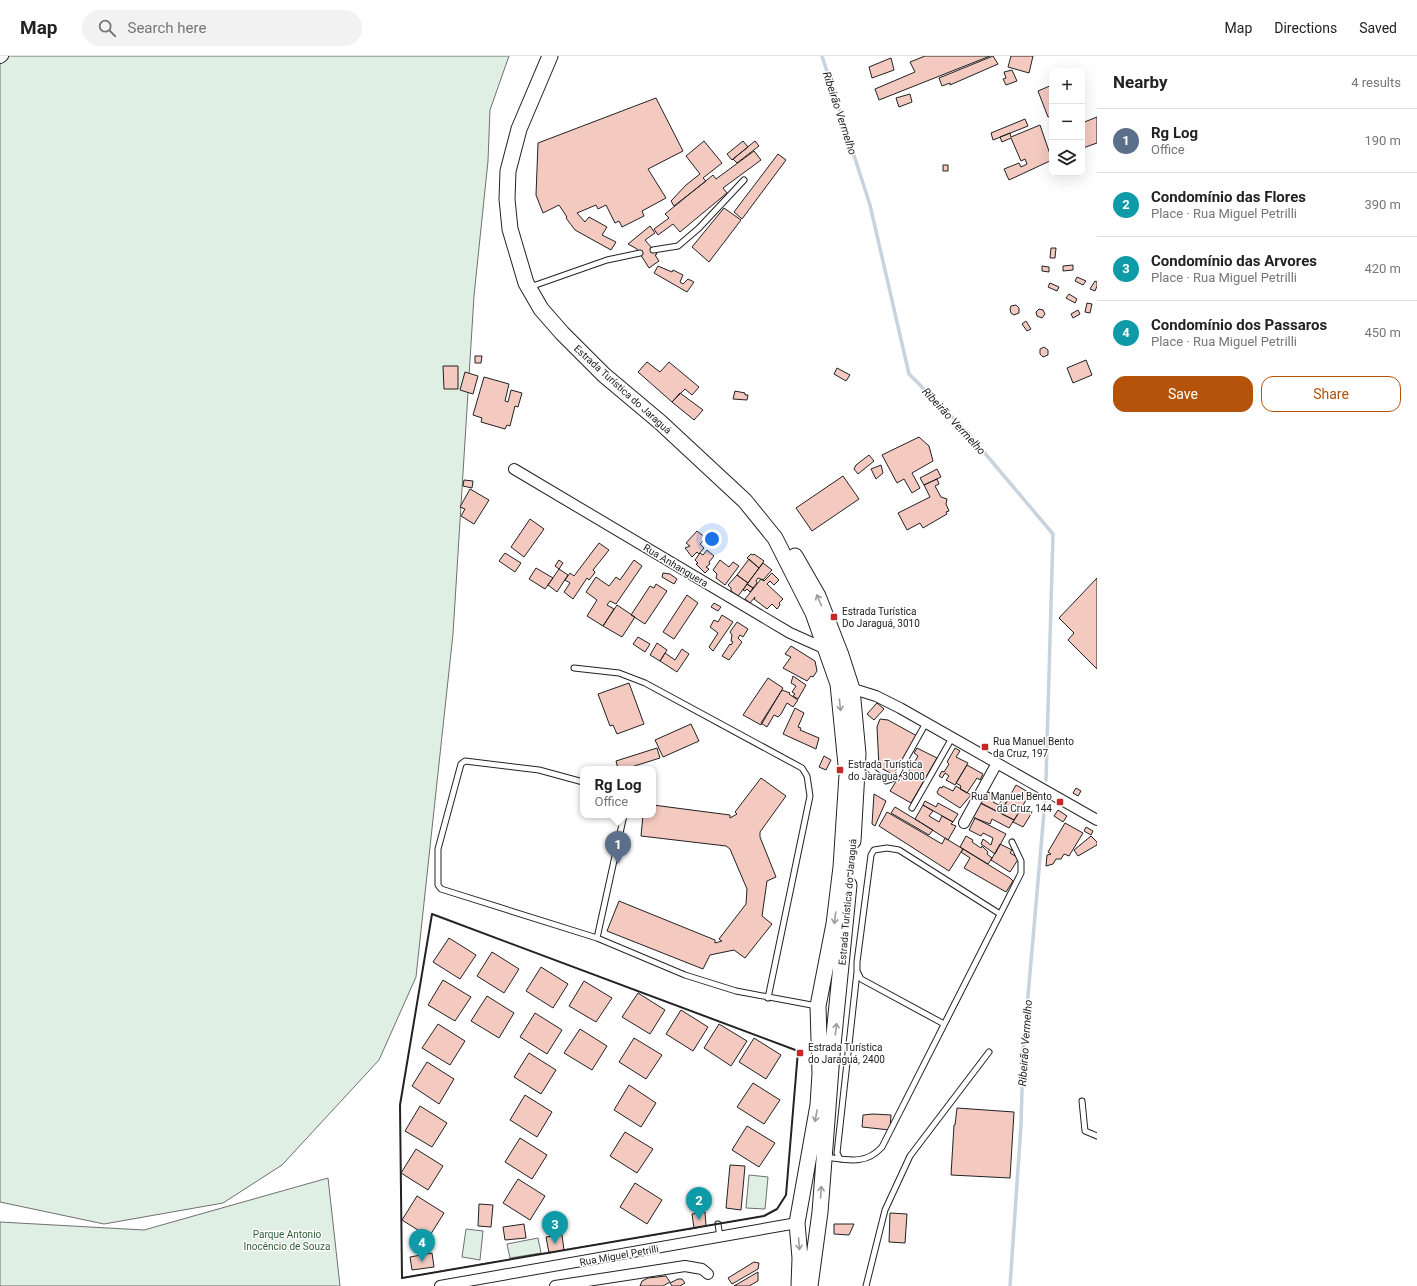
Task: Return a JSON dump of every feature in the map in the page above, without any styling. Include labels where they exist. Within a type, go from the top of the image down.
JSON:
[{"type":"main road","name":"Estrada Turística do Jaraguá","points":[[550,56],[519,129],[508,171],[507,199],[510,229],[518,261],[529,288],[541,309],[562,333],[604,375],[660,422],[740,496],[775,538],[801,587],[827,650],[845,686],[857,729],[858,760],[855,819],[838,1011],[831,1061],[820,1212],[810,1286]]},
{"type":"main road","name":"Estrada Turística do Jaraguá","points":[[775,538],[784,544],[794,554],[818,596],[841,655],[845,686],[846,775],[842,859],[834,924],[818,1006],[820,1074],[818,1105],[797,1223],[800,1258],[799,1286]]},
{"type":"main road","points":[[818,1006],[838,1011]]},
{"type":"main road","points":[[797,1223],[820,1212]]},
{"type":"street","name":"Rua Anhanguera","points":[[514,469],[790,633],[841,655]]},
{"type":"street","points":[[845,686],[876,696],[952,737],[1097,820]]},
{"type":"street","points":[[964,823],[997,763]]},
{"type":"street","name":"Rua Miguel Petrilli","points":[[440,1286],[720,1238],[797,1223]]},
{"type":"street","points":[[555,1286],[685,1266],[702,1269],[708,1274]]},
{"type":"lane","points":[[653,250],[678,246],[699,228],[744,180]]},
{"type":"lane","points":[[529,288],[606,260],[640,253]]},
{"type":"lane","points":[[574,668],[620,674],[645,683],[802,768],[807,776],[810,796],[768,998]]},
{"type":"lane","points":[[858,760],[886,781],[895,778],[926,723]]},
{"type":"lane","points":[[912,808],[952,737]]},
{"type":"lane","points":[[580,781],[539,770],[465,761],[461,764],[438,849],[438,885],[442,889],[597,938],[685,974],[736,992],[818,1006]]},
{"type":"lane","points":[[597,938],[623,818]]},
{"type":"lane","points":[[824,1157],[862,1160],[874,1156],[882,1147],[1021,873],[1021,861],[1012,842]]},
{"type":"lane","points":[[840,1159],[837,1153],[870,855],[874,850],[887,848],[899,850],[1000,914]]},
{"type":"lane","points":[[857,971],[861,979],[944,1024]]},
{"type":"lane","points":[[866,1286],[885,1210],[910,1156],[989,1052]]},
{"type":"lane","points":[[1082,1101],[1084,1126],[1086,1131],[1097,1136]]},
{"type":"lane","points":[[718,1224],[720,1238]]},
{"type":"green space","points":[[0,56],[509,56],[490,110],[488,161],[474,296],[453,634],[416,977],[379,1060],[282,1165],[223,1203],[104,1224],[0,1202]]},
{"type":"green space","points":[[749,1175],[768,1177],[765,1209],[746,1208]]},
{"type":"green space","name":"Parque Antonio Inocêncio de Souza","points":[[328,1178],[340,1286],[0,1286],[0,1222],[144,1230]]},
{"type":"green space","points":[[466,1229],[483,1231],[480,1260],[462,1257]]},
{"type":"green space","points":[[538,1238],[541,1253],[510,1258],[507,1244]]},
{"type":"building","points":[[925,56],[990,56],[879,100],[875,89],[915,72],[910,62]]},
{"type":"building","points":[[993,56],[998,64],[950,85],[950,83],[942,86],[939,78]]},
{"type":"building","points":[[1011,56],[1033,56],[1029,73],[1008,67]]},
{"type":"building","points":[[891,58],[894,70],[872,78],[869,67]]},
{"type":"building","points":[[1012,70],[1017,81],[1006,85],[1003,79],[1006,78],[1004,72]]},
{"type":"building","points":[[1049,86],[1049,117],[1048,117],[1038,91]]},
{"type":"building","points":[[910,94],[912,102],[899,107],[896,98]]},
{"type":"building","points":[[656,98],[683,151],[648,169],[666,198],[642,211],[644,216],[622,227],[619,221],[615,223],[606,205],[598,209],[596,205],[577,213],[585,222],[589,217],[607,227],[602,235],[616,242],[611,250],[575,230],[559,205],[543,213],[536,195],[538,143]]},
{"type":"building","points":[[1097,117],[1097,143],[1085,147],[1085,140],[1085,122]]},
{"type":"building","points":[[1025,119],[1028,126],[993,140],[991,133]]},
{"type":"building","points":[[1040,125],[1049,151],[1049,161],[1009,180],[1004,169],[1019,163],[1021,167],[1027,164],[1025,159],[1021,161],[1011,138],[1002,142],[1000,137],[1010,133],[1011,137]]},
{"type":"building","points":[[704,141],[722,163],[703,178],[706,181],[674,206],[671,201],[686,185],[700,174],[686,156]]},
{"type":"building","points":[[743,141],[748,147],[732,160],[727,154]]},
{"type":"building","points":[[755,141],[759,146],[737,163],[733,159]]},
{"type":"building","points":[[754,151],[761,160],[723,188],[727,193],[680,232],[673,224],[658,235],[654,229],[669,218],[665,214],[713,175],[716,179]]},
{"type":"building","points":[[778,154],[786,160],[742,219],[734,212]]},
{"type":"building","points":[[943,165],[948,165],[948,171],[943,171]]},
{"type":"building","points":[[724,208],[741,220],[709,262],[692,247]]},
{"type":"building","points":[[650,226],[655,233],[645,240],[657,254],[655,255],[659,261],[649,268],[637,249],[628,244]]},
{"type":"building","points":[[1051,248],[1056,248],[1055,258],[1050,258]]},
{"type":"building","points":[[1073,265],[1073,270],[1063,271],[1063,266]]},
{"type":"building","points":[[658,266],[672,272],[673,270],[683,275],[680,282],[683,284],[688,279],[694,282],[687,292],[654,273]]},
{"type":"building","points":[[1042,266],[1049,267],[1049,272],[1042,271]]},
{"type":"building","points":[[1077,277],[1086,281],[1083,285],[1075,281]]},
{"type":"building","points":[[1095,281],[1097,282],[1097,286],[1095,291],[1090,289]]},
{"type":"building","points":[[1050,283],[1059,287],[1057,291],[1048,287]]},
{"type":"building","points":[[1069,294],[1077,299],[1075,303],[1066,298]]},
{"type":"building","points":[[1087,303],[1092,304],[1090,313],[1085,312]]},
{"type":"building","points":[[1016,305],[1019,308],[1019,313],[1014,315],[1011,313],[1010,309],[1011,306]]},
{"type":"building","points":[[1039,309],[1043,310],[1045,314],[1042,318],[1037,316],[1036,312]]},
{"type":"building","points":[[1078,310],[1080,314],[1073,318],[1071,314]]},
{"type":"building","points":[[1026,321],[1031,329],[1027,331],[1022,324]]},
{"type":"building","points":[[1044,347],[1048,350],[1048,355],[1043,357],[1040,354],[1040,349]]},
{"type":"building","points":[[475,356],[482,356],[481,363],[475,363]]},
{"type":"building","points":[[1086,360],[1092,375],[1073,383],[1067,368]]},
{"type":"building","points":[[647,362],[660,372],[669,362],[699,387],[692,395],[685,389],[672,402],[638,372]]},
{"type":"building","points":[[443,366],[458,366],[458,389],[444,389]]},
{"type":"building","points":[[837,368],[850,375],[846,381],[834,374]]},
{"type":"building","points":[[465,372],[478,376],[473,394],[460,390]]},
{"type":"building","points":[[484,377],[509,384],[505,401],[508,402],[511,390],[522,393],[518,407],[515,406],[510,426],[507,425],[505,429],[481,422],[482,418],[473,415]]},
{"type":"building","points":[[735,391],[748,395],[747,400],[733,399]]},
{"type":"building","points":[[680,393],[703,410],[694,420],[672,402]]},
{"type":"building","points":[[919,437],[929,446],[933,461],[912,473],[920,488],[912,493],[904,479],[897,483],[882,455]]},
{"type":"building","points":[[869,455],[874,461],[858,474],[854,469],[856,465]]},
{"type":"building","points":[[881,465],[883,473],[876,479],[871,469]]},
{"type":"building","points":[[937,469],[941,477],[924,485],[920,478]]},
{"type":"building","points":[[843,476],[859,499],[812,531],[796,508]]},
{"type":"building","points":[[937,479],[939,484],[935,486],[941,497],[947,499],[946,504],[949,511],[946,512],[947,514],[923,528],[920,523],[907,530],[898,513],[930,497],[924,485]]},
{"type":"building","points":[[464,480],[473,481],[472,488],[463,486]]},
{"type":"building","points":[[470,489],[489,500],[474,524],[461,516],[465,509],[460,507]]},
{"type":"building","points":[[530,519],[544,529],[524,557],[511,547]]},
{"type":"building","points":[[697,531],[706,538],[700,544],[704,548],[699,554],[697,552],[692,557],[685,548],[690,546],[686,543]]},
{"type":"building","points":[[599,543],[609,550],[593,570],[595,572],[594,574],[589,580],[587,578],[573,599],[564,592],[570,583],[565,580],[570,573],[574,576]]},
{"type":"building","points":[[707,550],[714,556],[709,562],[710,564],[706,567],[709,569],[705,573],[696,564],[698,563],[695,560],[700,553],[703,555]]},
{"type":"building","points":[[505,553],[521,563],[515,572],[499,561]]},
{"type":"building","points":[[751,554],[754,554],[764,561],[759,568],[747,558]]},
{"type":"building","points":[[749,559],[759,568],[748,583],[737,575]]},
{"type":"building","points":[[559,560],[563,563],[559,569],[555,566]]},
{"type":"building","points":[[634,560],[642,566],[616,604],[610,601],[607,605],[614,609],[603,626],[587,616],[597,600],[586,592],[596,577],[609,586],[616,577],[620,580]]},
{"type":"building","points":[[720,560],[729,567],[733,562],[739,566],[725,585],[716,578],[717,574],[713,570]]},
{"type":"building","points":[[763,563],[772,570],[763,580],[758,578],[756,581],[757,583],[753,588],[747,584]]},
{"type":"building","points":[[536,568],[553,578],[545,589],[529,579]]},
{"type":"building","points":[[559,569],[568,575],[557,592],[548,585]]},
{"type":"building","points":[[663,573],[670,574],[677,579],[674,584],[662,577]]},
{"type":"building","points":[[772,573],[779,580],[774,585],[770,581],[767,584],[783,599],[779,603],[780,605],[777,609],[772,604],[767,609],[754,599],[755,597],[750,603],[745,599],[761,579],[764,581]]},
{"type":"building","points":[[737,575],[748,583],[738,596],[731,591],[731,588],[728,585]]},
{"type":"building","points":[[1097,578],[1097,669],[1068,640],[1074,633],[1059,618]]},
{"type":"building","points":[[656,584],[667,591],[645,624],[631,615],[650,586],[654,588]]},
{"type":"building","points":[[747,584],[753,588],[750,592],[747,589],[745,591],[743,590]]},
{"type":"building","points":[[687,595],[698,603],[674,639],[663,632]]},
{"type":"building","points":[[714,603],[721,607],[718,611],[711,607]]},
{"type":"building","points":[[617,605],[635,617],[622,637],[603,626]]},
{"type":"building","points":[[722,615],[733,622],[713,651],[709,647],[718,633],[710,627],[714,620],[718,622]]},
{"type":"building","points":[[737,622],[748,629],[743,637],[740,635],[738,638],[742,642],[729,660],[722,656],[733,642],[731,641],[732,635],[730,632]]},
{"type":"building","points":[[638,637],[650,644],[645,652],[633,644]]},
{"type":"building","points":[[657,643],[667,650],[660,661],[650,655]]},
{"type":"building","points":[[791,646],[815,661],[817,671],[813,677],[811,676],[807,681],[783,668],[791,657],[785,654]]},
{"type":"building","points":[[682,649],[689,654],[677,672],[660,661],[665,653],[675,660]]},
{"type":"building","points":[[793,676],[806,685],[798,699],[793,696],[795,694],[792,692],[796,686],[791,683]]},
{"type":"building","points":[[768,678],[783,688],[761,725],[743,715]]},
{"type":"building","points":[[629,683],[644,724],[617,734],[613,725],[610,726],[598,694]]},
{"type":"building","points":[[782,690],[790,693],[789,694],[798,700],[793,707],[787,703],[781,714],[778,717],[774,715],[767,727],[761,723]]},
{"type":"building","points":[[877,703],[884,709],[874,720],[867,714]]},
{"type":"building","points":[[795,708],[804,713],[798,727],[801,728],[800,730],[819,738],[816,749],[783,734]]},
{"type":"building","points":[[880,719],[888,720],[917,736],[894,775],[879,767],[877,727]]},
{"type":"building","points":[[691,724],[699,741],[663,757],[655,740]]},
{"type":"building","points":[[657,748],[660,758],[635,766],[617,766],[616,761]]},
{"type":"building","points":[[917,748],[937,758],[911,803],[890,791],[900,775],[905,778],[918,756],[914,753]]},
{"type":"building","points":[[955,748],[960,751],[956,757],[968,763],[955,785],[946,780],[949,776],[945,773],[942,778],[939,776],[942,771],[944,772],[949,764],[947,762]]},
{"type":"building","points":[[824,756],[831,760],[826,770],[819,767]]},
{"type":"building","points":[[967,765],[983,774],[980,780],[977,778],[967,793],[960,789],[961,786],[956,783]]},
{"type":"building","points":[[761,778],[786,796],[760,832],[760,837],[776,877],[767,881],[762,916],[772,924],[745,958],[734,950],[710,955],[703,969],[607,931],[619,901],[715,940],[715,943],[722,941],[719,939],[746,904],[747,889],[730,849],[726,846],[641,836],[643,818],[656,818],[656,805],[730,815],[730,818],[737,814],[735,812]]},
{"type":"building","points":[[1016,785],[1030,793],[1021,809],[1014,805],[1011,810],[1015,813],[1016,810],[1019,812],[1014,820],[1000,813]]},
{"type":"building","points":[[943,786],[953,791],[956,786],[971,795],[960,808],[938,794],[937,792],[940,787],[942,788]]},
{"type":"building","points":[[1076,788],[1081,791],[1078,796],[1073,793]]},
{"type":"building","points":[[988,792],[996,796],[993,802],[999,805],[1003,797],[1008,800],[1000,813],[978,802],[983,793],[987,795]]},
{"type":"building","points":[[874,794],[886,801],[875,826],[872,824]]},
{"type":"building","points":[[925,801],[936,807],[938,803],[958,814],[953,822],[923,805]]},
{"type":"building","points":[[979,802],[1014,820],[1009,828],[992,819],[990,824],[972,817]]},
{"type":"building","points":[[923,805],[933,811],[929,816],[939,822],[942,816],[953,822],[951,824],[956,826],[948,840],[915,819]]},
{"type":"building","points":[[895,807],[933,830],[929,835],[891,813]]},
{"type":"building","points":[[1021,809],[1031,814],[1023,827],[1013,822]]},
{"type":"building","points":[[1058,810],[1067,816],[1063,822],[1054,816]]},
{"type":"building","points":[[887,812],[942,844],[945,838],[963,849],[949,871],[879,826]]},
{"type":"building","points":[[975,818],[1006,834],[995,854],[981,844],[983,839],[991,845],[993,838],[983,833],[981,836],[969,830]]},
{"type":"building","points":[[1065,823],[1083,833],[1069,856],[1064,854],[1061,859],[1056,859],[1053,864],[1046,866],[1047,855],[1051,854],[1048,852]]},
{"type":"building","points":[[1086,827],[1093,831],[1091,835],[1084,831]]},
{"type":"building","points":[[966,836],[973,840],[972,842],[981,848],[982,846],[988,852],[987,854],[992,858],[988,864],[960,847]]},
{"type":"building","points":[[1091,836],[1097,842],[1097,845],[1078,856],[1074,850]]},
{"type":"building","points":[[1000,844],[1012,850],[1010,853],[1019,858],[1010,872],[991,860]]},
{"type":"building","points":[[963,849],[1013,881],[1006,892],[964,868],[970,858],[961,852]]},
{"type":"building","points":[[449,938],[476,955],[460,979],[433,962]]},
{"type":"building","points":[[492,952],[519,969],[504,993],[477,976]]},
{"type":"building","points":[[541,967],[568,984],[553,1008],[526,991]]},
{"type":"building","points":[[443,980],[471,997],[455,1021],[428,1005]]},
{"type":"building","points":[[584,981],[612,998],[596,1022],[569,1006]]},
{"type":"building","points":[[638,993],[665,1010],[650,1034],[622,1017]]},
{"type":"building","points":[[487,996],[514,1013],[499,1038],[471,1021]]},
{"type":"building","points":[[681,1010],[708,1027],[693,1051],[666,1034]]},
{"type":"building","points":[[535,1013],[562,1030],[547,1054],[520,1037]]},
{"type":"building","points":[[438,1024],[465,1041],[450,1065],[422,1048]]},
{"type":"building","points":[[719,1024],[747,1041],[731,1066],[704,1048]]},
{"type":"building","points":[[580,1029],[607,1046],[592,1070],[564,1053]]},
{"type":"building","points":[[634,1038],[662,1055],[646,1079],[619,1062]]},
{"type":"building","points":[[754,1038],[781,1055],[766,1079],[739,1062]]},
{"type":"building","points":[[529,1053],[556,1070],[541,1094],[514,1077]]},
{"type":"building","points":[[427,1062],[454,1079],[439,1104],[412,1086]]},
{"type":"building","points":[[753,1083],[780,1100],[764,1124],[737,1107]]},
{"type":"building","points":[[629,1085],[656,1103],[641,1127],[614,1110]]},
{"type":"building","points":[[525,1095],[552,1112],[537,1137],[510,1120]]},
{"type":"building","points":[[420,1106],[447,1123],[432,1147],[405,1131]]},
{"type":"building","points":[[957,1108],[1014,1112],[1010,1178],[951,1175],[954,1125]]},
{"type":"building","points":[[863,1115],[891,1115],[890,1130],[862,1127]]},
{"type":"building","points":[[747,1126],[775,1143],[759,1167],[732,1150]]},
{"type":"building","points":[[625,1132],[653,1149],[637,1173],[610,1156]]},
{"type":"building","points":[[520,1138],[547,1155],[532,1179],[505,1162]]},
{"type":"building","points":[[416,1149],[443,1166],[428,1190],[401,1173]]},
{"type":"building","points":[[730,1165],[745,1166],[741,1210],[726,1208]]},
{"type":"building","points":[[518,1179],[545,1196],[530,1220],[503,1203]]},
{"type":"building","points":[[635,1183],[662,1200],[647,1224],[620,1207]]},
{"type":"building","points":[[417,1196],[444,1213],[429,1237],[402,1220]]},
{"type":"building","points":[[479,1204],[493,1205],[491,1227],[478,1226]]},
{"type":"building","points":[[705,1212],[706,1226],[694,1228],[692,1214]]},
{"type":"building","points":[[890,1213],[907,1214],[905,1243],[889,1242]]},
{"type":"building","points":[[524,1224],[526,1238],[505,1240],[503,1227]]},
{"type":"building","points":[[834,1224],[854,1224],[849,1235],[834,1234]]},
{"type":"building","points":[[562,1235],[564,1250],[549,1253],[546,1237]]},
{"type":"building","points":[[432,1253],[434,1267],[412,1270],[410,1257]]},
{"type":"building","points":[[754,1262],[759,1263],[758,1269],[732,1284],[728,1278]]},
{"type":"building","points":[[758,1272],[758,1281],[749,1286],[734,1286]]},
{"type":"building","points":[[666,1276],[670,1282],[663,1286],[640,1286],[642,1281],[648,1278]]},
{"type":"building","points":[[678,1279],[682,1279],[685,1283],[680,1286],[672,1286],[670,1283]]},
{"type":"waterway","name":"Ribeirão Vermelho","points":[[822,56],[870,205],[909,374],[967,432],[1053,534],[1046,780]]},
{"type":"waterway","name":"Ribeirão Vermelho","points":[[1010,1286],[1021,1125],[1023,1053],[1045,801]]},
{"type":"fence","points":[[705,1226],[764,1216]]},
{"type":"fence","points":[[563,1250],[697,1228]]},
{"type":"fence","points":[[402,1278],[551,1252]]},
{"type":"wall","points":[[432,914],[798,1051],[786,1195],[777,1209],[764,1216],[402,1278],[400,1105],[432,914]]},
{"type":"place","name":"Estrada Turística Do Jaraguá, 3010","points":[[834,617]]},
{"type":"place","name":"Rua Manuel Bento da Cruz, 197","points":[[985,747]]},
{"type":"place","name":"Estrada Turística do Jaraguá, 3000","points":[[840,770]]},
{"type":"place","name":"Rua Manuel Bento da Cruz, 144","points":[[1060,802]]},
{"type":"place","name":"Rg Log","points":[[618,864]]},
{"type":"place","name":"Estrada Turística do Jaraguá, 2400","points":[[800,1053]]},
{"type":"place","name":"Condomínio das Flores","points":[[699,1220]]},
{"type":"place","name":"Condomínio das Arvores","points":[[555,1244]]},
{"type":"place","name":"Condomínio dos Passaros","points":[[422,1262]]}]
